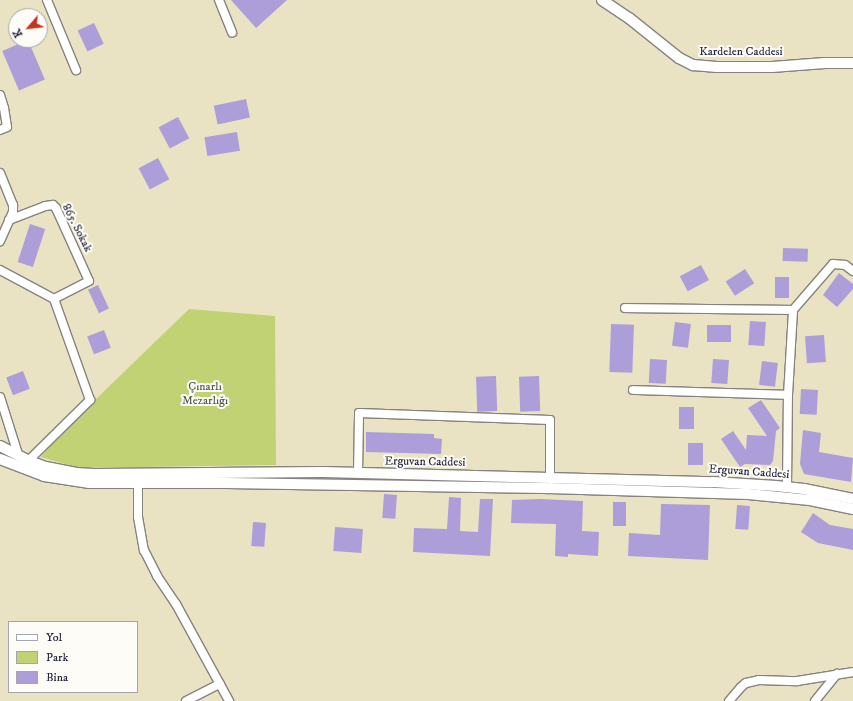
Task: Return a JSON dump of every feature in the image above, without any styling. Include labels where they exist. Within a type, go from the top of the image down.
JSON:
[{"type":"street","points":[[47,0],[76,70]]},
{"type":"street","points":[[219,0],[232,33]]},
{"type":"street","name":"Kardelen Caddesi","points":[[602,0],[630,18],[679,58],[693,65],[717,67],[764,67],[825,63],[853,63]]},
{"type":"street","points":[[0,95],[4,108],[3,128]]},
{"type":"street","points":[[0,173],[13,205],[13,212],[0,241]]},
{"type":"street","name":"865. Sokak","points":[[9,220],[53,205],[58,212],[89,281],[54,298]]},
{"type":"street","points":[[787,487],[788,395],[793,310],[833,264],[845,265],[853,271]]},
{"type":"street","points":[[0,270],[54,298],[90,400],[29,460]]},
{"type":"street","points":[[624,308],[793,310]]},
{"type":"street","points":[[633,390],[788,395]]},
{"type":"street","points":[[0,397],[18,454]]},
{"type":"street","points":[[358,473],[359,413],[550,420],[550,478]]},
{"type":"street","name":"Erguvan Caddesi","points":[[0,446],[29,460],[60,470],[98,474],[358,473],[713,482],[787,487],[853,499]]},
{"type":"street","points":[[0,459],[32,473],[56,479],[90,484],[138,483],[536,488],[748,494],[810,500],[853,509]]},
{"type":"street","points":[[138,483],[138,517],[144,550],[157,576],[176,604],[230,701]]},
{"type":"street","points":[[729,701],[741,686],[746,683],[759,680],[797,681],[853,672]]},
{"type":"street","points":[[815,701],[837,674]]},
{"type":"street","points":[[186,701],[220,684]]},
{"type":"green space","name":"Çınarlı Mezarlığı","points":[[189,309],[275,316],[276,465],[79,468],[41,457],[61,433]]},
{"type":"building","points":[[231,0],[287,0],[256,28]]},
{"type":"building","points":[[94,23],[104,44],[87,51],[78,31]]},
{"type":"building","points":[[9,48],[31,48],[45,80],[19,91],[2,51]]},
{"type":"building","points":[[246,99],[250,118],[218,124],[214,106]]},
{"type":"building","points":[[178,117],[189,138],[170,149],[159,127]]},
{"type":"building","points":[[237,132],[240,151],[207,156],[204,137]]},
{"type":"building","points":[[158,158],[169,179],[150,190],[139,168]]},
{"type":"building","points":[[30,224],[45,229],[33,267],[18,262]]},
{"type":"building","points":[[783,248],[808,249],[808,262],[783,261]]},
{"type":"building","points":[[701,265],[709,280],[688,291],[680,276]]},
{"type":"building","points":[[745,269],[754,283],[735,296],[726,282]]},
{"type":"building","points":[[839,273],[853,284],[853,289],[837,307],[823,295]]},
{"type":"building","points":[[775,277],[789,277],[789,298],[775,298]]},
{"type":"building","points":[[98,285],[109,309],[99,313],[88,290]]},
{"type":"building","points":[[750,321],[766,322],[764,346],[748,345]]},
{"type":"building","points":[[675,322],[691,324],[688,348],[672,346]]},
{"type":"building","points":[[611,324],[634,325],[632,373],[609,372]]},
{"type":"building","points":[[707,325],[731,325],[731,342],[707,342]]},
{"type":"building","points":[[104,330],[111,348],[94,354],[87,336]]},
{"type":"building","points":[[824,335],[826,362],[807,363],[805,336]]},
{"type":"building","points":[[650,359],[667,360],[666,384],[649,383]]},
{"type":"building","points":[[713,359],[729,360],[727,384],[711,383]]},
{"type":"building","points":[[762,361],[778,363],[775,387],[759,385]]},
{"type":"building","points":[[23,371],[30,389],[13,395],[6,377]]},
{"type":"building","points":[[496,376],[497,411],[477,412],[476,377]]},
{"type":"building","points":[[539,376],[540,411],[520,412],[519,377]]},
{"type":"building","points":[[801,389],[818,390],[817,415],[800,414]]},
{"type":"building","points":[[761,400],[780,428],[776,431],[773,461],[770,465],[745,464],[740,467],[721,439],[733,431],[746,450],[747,435],[767,436],[748,408]]},
{"type":"building","points":[[679,407],[694,407],[694,429],[679,429]]},
{"type":"building","points":[[803,430],[821,433],[819,452],[853,458],[851,482],[804,474],[800,464]]},
{"type":"building","points":[[366,432],[434,434],[434,438],[442,439],[441,454],[366,452]]},
{"type":"building","points":[[688,443],[703,443],[703,465],[688,465]]},
{"type":"building","points":[[384,494],[397,495],[395,519],[382,518]]},
{"type":"building","points":[[449,497],[461,498],[460,531],[478,532],[480,499],[493,499],[490,556],[413,552],[414,528],[447,529]]},
{"type":"building","points":[[540,499],[583,501],[582,531],[599,532],[598,556],[568,554],[568,557],[555,556],[556,524],[511,523],[512,500]]},
{"type":"building","points":[[613,502],[626,502],[626,526],[613,526]]},
{"type":"building","points":[[661,504],[710,505],[708,560],[628,556],[629,533],[660,535]]},
{"type":"building","points":[[737,505],[750,506],[748,530],[735,529]]},
{"type":"building","points":[[813,513],[830,525],[853,529],[853,550],[818,543],[801,532]]},
{"type":"building","points":[[253,522],[266,523],[264,547],[251,546]]},
{"type":"building","points":[[335,527],[363,529],[361,553],[333,551]]}]
